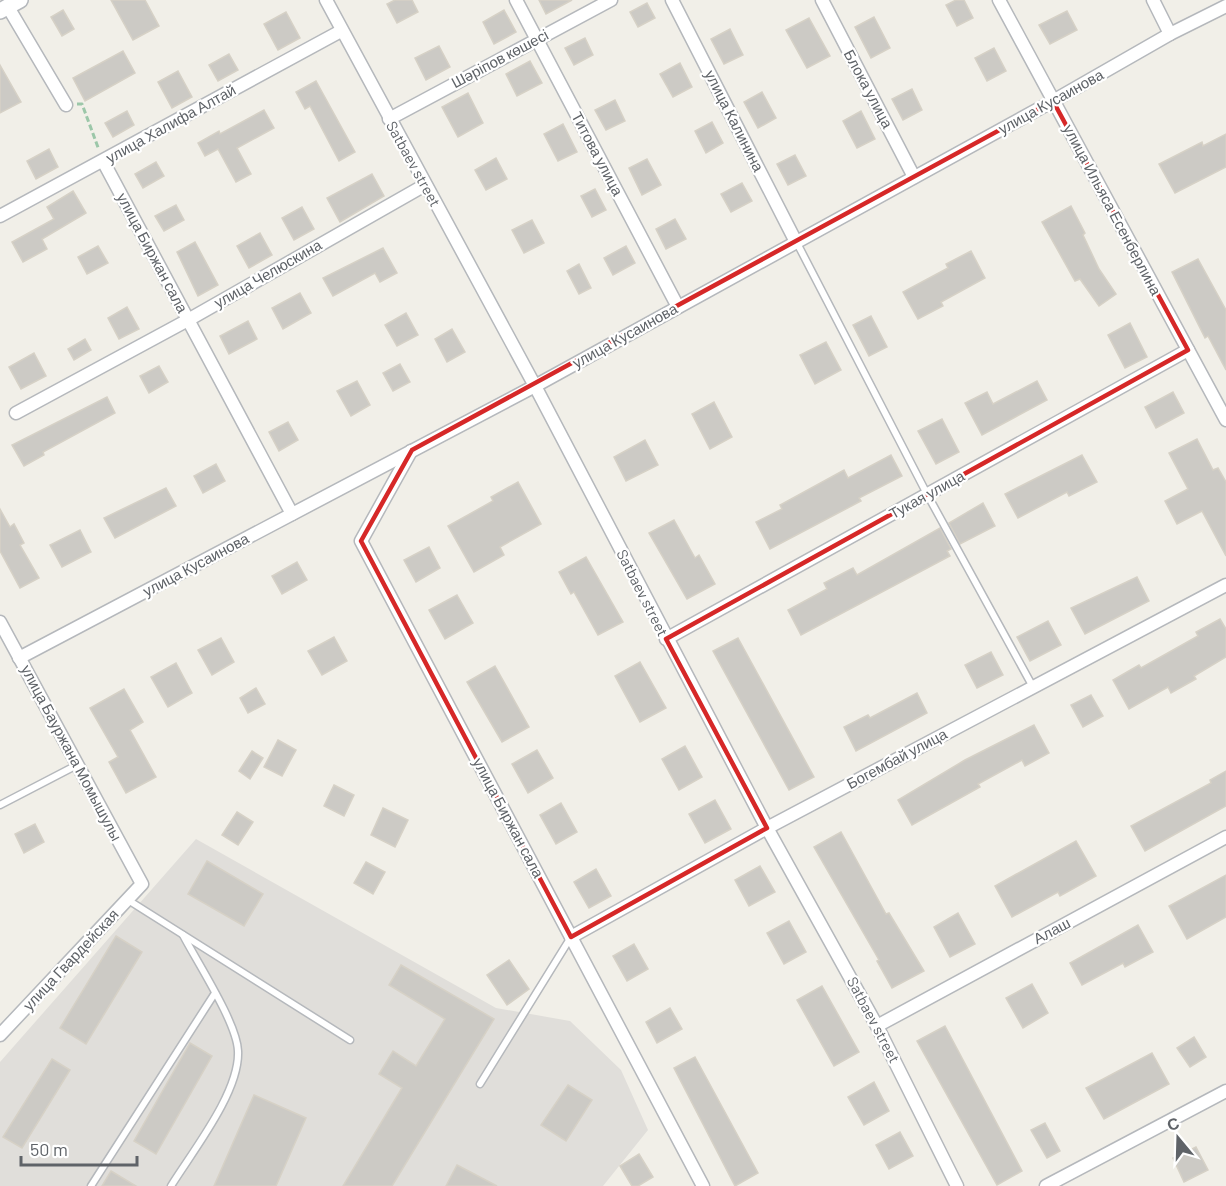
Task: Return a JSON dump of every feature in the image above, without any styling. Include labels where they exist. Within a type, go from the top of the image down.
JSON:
[{"type":"street","name":"Satbaev street","points":[[326,0],[535,386],[767,828],[877,1026],[957,1186]]},
{"type":"street","name":"Титова улица","points":[[516,0],[678,307]]},
{"type":"street","name":"Шәріпов көшесі","points":[[389,119],[610,0]]},
{"type":"street","name":"улица Калинина","points":[[672,0],[796,242]]},
{"type":"street","name":"Блока улица","points":[[822,0],[915,177]]},
{"type":"street","name":"улица Ильяса Есенберлина","points":[[999,0],[1226,420]]},
{"type":"street","points":[[1153,0],[1170,34]]},
{"type":"street","points":[[9,6],[66,105]]},
{"type":"street","name":"улица Кусаинова","points":[[19,658],[535,386],[1053,101],[1170,34],[1226,6]]},
{"type":"street","name":"улица Халифа Алтай","points":[[0,216],[341,31]]},
{"type":"street","name":"улица Биржан сала","points":[[104,161],[292,514]]},
{"type":"street","name":"улица Челюскина","points":[[16,413],[188,320],[425,185]]},
{"type":"street","name":"Тукая улица","points":[[666,639],[1188,350]]},
{"type":"street","name":"улица Биржан сала","points":[[412,450],[361,541],[703,1186]]},
{"type":"street","name":"Богембай улица","points":[[571,937],[767,828],[1226,585]]},
{"type":"street","name":"улица Бауржана Момышулы","points":[[0,622],[142,884]]},
{"type":"street","name":"Алаш","points":[[877,1026],[1226,837]]},
{"type":"street","name":"улица Гвардейская","points":[[0,1035],[142,884]]},
{"type":"street","points":[[1046,1186],[1226,1091]]},
{"type":"lane","points":[[796,242],[927,494],[1033,687]]},
{"type":"lane","points":[[0,805],[77,765]]},
{"type":"lane","points":[[127,900],[350,1040]]},
{"type":"lane","points":[[171,1186],[225,1097],[236,1068],[238,1050],[215,993],[183,935]]},
{"type":"lane","points":[[480,1084],[571,937]]},
{"type":"lane","points":[[91,1186],[215,993]]},
{"type":"path","points":[[66,105],[82,104],[104,161]]},
{"type":"highlighted area","points":[[1053,101],[1188,350],[666,639],[767,828],[571,937],[361,541],[412,450]]},
{"type":"shaded area","points":[[196,839],[496,1008],[570,1021],[621,1070],[648,1130],[603,1186],[0,1186],[0,1062]]},
{"type":"building","points":[[111,0],[145,0],[159,26],[133,40]]},
{"type":"building","points":[[395,0],[412,0],[418,12],[397,23],[387,4]]},
{"type":"building","points":[[539,0],[572,0],[546,14]]},
{"type":"building","points":[[956,0],[964,0],[973,18],[957,26],[946,5]]},
{"type":"building","points":[[647,3],[655,18],[638,27],[630,12]]},
{"type":"building","points":[[63,10],[74,29],[62,36],[51,17]]},
{"type":"building","points":[[504,10],[516,32],[494,44],[483,22]]},
{"type":"building","points":[[1067,11],[1077,30],[1050,44],[1039,25]]},
{"type":"building","points":[[286,12],[300,38],[278,50],[264,24]]},
{"type":"building","points":[[874,17],[890,48],[871,58],[855,27]]},
{"type":"building","points":[[809,18],[830,56],[807,68],[786,30]]},
{"type":"building","points":[[730,29],[743,55],[724,64],[711,39]]},
{"type":"building","points":[[585,38],[593,55],[574,65],[565,48]]},
{"type":"building","points":[[439,46],[450,67],[426,80],[415,58]]},
{"type":"building","points":[[994,48],[1006,71],[987,81],[975,58]]},
{"type":"building","points":[[123,51],[135,73],[85,101],[73,78]]},
{"type":"building","points":[[229,54],[238,70],[218,81],[209,65]]},
{"type":"building","points":[[530,61],[542,83],[517,96],[506,74]]},
{"type":"building","points":[[680,63],[692,87],[673,97],[660,74]]},
{"type":"building","points":[[0,65],[21,102],[0,113]]},
{"type":"building","points":[[178,71],[192,97],[172,108],[158,82]]},
{"type":"building","points":[[316,81],[355,152],[339,161],[310,106],[305,109],[296,92]]},
{"type":"building","points":[[912,89],[922,110],[903,120],[892,99]]},
{"type":"building","points":[[762,92],[776,118],[758,128],[744,102]]},
{"type":"building","points":[[468,93],[483,123],[458,137],[442,107]]},
{"type":"building","points":[[615,100],[625,121],[606,130],[595,110]]},
{"type":"building","points":[[264,110],[274,128],[237,148],[251,174],[236,182],[218,149],[205,156],[198,143]]},
{"type":"building","points":[[127,111],[134,125],[113,137],[105,123]]},
{"type":"building","points":[[861,111],[875,139],[857,148],[843,121]]},
{"type":"building","points":[[712,122],[723,143],[706,153],[695,131]]},
{"type":"building","points":[[563,124],[577,152],[558,161],[544,134]]},
{"type":"building","points":[[1226,134],[1226,167],[1175,193],[1159,164],[1202,142],[1203,146]]},
{"type":"building","points":[[49,149],[58,167],[36,179],[27,161]]},
{"type":"building","points":[[795,155],[806,176],[788,185],[777,164]]},
{"type":"building","points":[[496,158],[507,179],[486,190],[475,170]]},
{"type":"building","points":[[647,159],[661,185],[642,195],[629,168]]},
{"type":"building","points":[[156,162],[164,176],[143,188],[135,174]]},
{"type":"building","points":[[372,174],[384,196],[340,222],[327,198]]},
{"type":"building","points":[[742,183],[752,201],[731,212],[721,194]]},
{"type":"building","points":[[595,189],[606,210],[592,217],[581,196]]},
{"type":"building","points":[[73,191],[86,213],[42,239],[47,249],[23,262],[12,242],[54,219],[47,207]]},
{"type":"building","points":[[176,205],[184,220],[164,231],[155,216]]},
{"type":"building","points":[[1071,206],[1085,233],[1083,235],[1099,269],[1116,294],[1099,306],[1080,279],[1075,281],[1042,222]]},
{"type":"building","points":[[302,207],[314,229],[294,240],[282,218]]},
{"type":"building","points":[[675,219],[686,239],[666,249],[656,229]]},
{"type":"building","points":[[532,220],[544,243],[524,253],[512,230]]},
{"type":"building","points":[[260,233],[272,255],[249,268],[237,246]]},
{"type":"building","points":[[195,242],[218,285],[198,296],[177,252]]},
{"type":"building","points":[[98,246],[108,263],[87,274],[78,257]]},
{"type":"building","points":[[626,246],[635,263],[613,275],[604,258]]},
{"type":"building","points":[[383,248],[397,273],[380,282],[375,273],[333,296],[323,278]]},
{"type":"building","points":[[971,251],[985,278],[941,302],[943,306],[918,319],[903,292],[948,268],[946,264]]},
{"type":"building","points":[[1198,259],[1226,310],[1226,370],[1208,336],[1205,338],[1172,272]]},
{"type":"building","points":[[579,264],[591,288],[579,294],[567,271]]},
{"type":"building","points":[[300,293],[311,313],[283,329],[272,308]]},
{"type":"building","points":[[127,307],[139,329],[119,339],[108,318]]},
{"type":"building","points":[[406,313],[418,335],[397,346],[385,325]]},
{"type":"building","points":[[871,316],[887,347],[869,356],[853,325]]},
{"type":"building","points":[[248,321],[257,339],[229,354],[220,336]]},
{"type":"building","points":[[1130,323],[1147,357],[1125,368],[1108,335]]},
{"type":"building","points":[[452,329],[465,352],[447,362],[435,339]]},
{"type":"building","points":[[85,339],[91,350],[74,360],[68,349]]},
{"type":"building","points":[[826,342],[841,370],[815,384],[800,355]]},
{"type":"building","points":[[34,353],[46,376],[21,389],[9,367]]},
{"type":"building","points":[[400,364],[410,382],[393,391],[383,373]]},
{"type":"building","points":[[159,366],[168,382],[149,393],[140,376]]},
{"type":"building","points":[[357,381],[370,405],[351,416],[337,391]]},
{"type":"building","points":[[1037,381],[1047,400],[982,435],[965,403],[987,392],[993,404]]},
{"type":"building","points":[[1173,392],[1184,413],[1156,428],[1145,407]]},
{"type":"building","points":[[107,397],[115,413],[43,452],[44,455],[24,466],[12,445]]},
{"type":"building","points":[[714,402],[732,437],[710,449],[692,414]]},
{"type":"building","points":[[942,419],[959,452],[936,464],[918,431]]},
{"type":"building","points":[[288,422],[298,440],[279,451],[269,432]]},
{"type":"building","points":[[1197,439],[1213,470],[1218,468],[1226,482],[1226,556],[1202,511],[1177,524],[1165,501],[1188,489],[1169,453]]},
{"type":"building","points":[[645,440],[658,465],[626,481],[614,457]]},
{"type":"building","points":[[891,455],[902,476],[859,498],[861,501],[770,549],[756,522],[782,509],[780,505],[844,470],[848,478]]},
{"type":"building","points":[[1082,455],[1097,482],[1069,496],[1067,492],[1018,518],[1005,494]]},
{"type":"building","points":[[216,464],[225,481],[203,493],[194,476]]},
{"type":"building","points":[[518,482],[541,524],[500,547],[504,555],[474,572],[448,526],[493,501],[491,497]]},
{"type":"building","points":[[166,488],[176,506],[115,538],[104,518]]},
{"type":"building","points":[[983,503],[995,526],[960,544],[949,523]]},
{"type":"building","points":[[0,509],[10,527],[14,524],[24,543],[20,545],[39,578],[20,588],[0,551]]},
{"type":"building","points":[[674,520],[695,558],[699,555],[715,584],[687,599],[649,533]]},
{"type":"building","points":[[940,528],[951,549],[947,551],[950,556],[801,635],[788,610],[827,589],[824,583],[853,568],[857,575]]},
{"type":"building","points":[[80,530],[91,552],[62,567],[50,545]]},
{"type":"building","points":[[429,547],[440,568],[416,582],[404,560]]},
{"type":"building","points":[[586,557],[623,622],[598,635],[574,592],[571,594],[559,572]]},
{"type":"building","points":[[297,562],[307,580],[282,594],[272,576]]},
{"type":"building","points":[[1137,577],[1149,601],[1085,634],[1071,608]]},
{"type":"building","points":[[457,595],[473,623],[445,639],[429,610]]},
{"type":"building","points":[[1220,619],[1226,629],[1226,657],[1194,676],[1196,679],[1171,693],[1168,687],[1129,709],[1113,680],[1139,665],[1141,668],[1198,636],[1196,632]]},
{"type":"building","points":[[1048,621],[1061,645],[1030,661],[1017,637]]},
{"type":"building","points":[[334,637],[347,661],[322,675],[308,651]]},
{"type":"building","points":[[221,638],[234,662],[212,675],[198,650]]},
{"type":"building","points":[[738,638],[814,777],[789,790],[713,651]]},
{"type":"building","points":[[991,652],[1003,675],[977,688],[965,665]]},
{"type":"building","points":[[640,662],[666,708],[640,722],[615,676]]},
{"type":"building","points":[[176,663],[192,693],[168,707],[151,677]]},
{"type":"building","points":[[495,666],[529,727],[502,742],[467,682]]},
{"type":"building","points":[[256,688],[265,704],[248,713],[240,698]]},
{"type":"building","points":[[124,689],[143,722],[130,730],[156,777],[126,793],[109,762],[118,757],[90,708]]},
{"type":"building","points":[[917,693],[927,713],[856,751],[844,727],[868,715],[870,718]]},
{"type":"building","points":[[1091,695],[1103,716],[1083,727],[1071,705]]},
{"type":"building","points":[[1034,725],[1049,753],[1025,766],[1022,760],[978,784],[980,787],[912,825],[898,800],[965,760]]},
{"type":"building","points":[[278,740],[296,750],[282,776],[264,767]]},
{"type":"building","points":[[685,746],[702,777],[679,790],[662,759]]},
{"type":"building","points":[[537,750],[553,778],[528,793],[512,764]]},
{"type":"building","points":[[252,751],[263,758],[250,779],[239,771]]},
{"type":"building","points":[[1226,771],[1226,806],[1145,851],[1131,826],[1211,783],[1210,780]]},
{"type":"building","points":[[334,785],[354,795],[344,816],[324,806]]},
{"type":"building","points":[[715,800],[731,829],[705,843],[689,814]]},
{"type":"building","points":[[561,803],[577,832],[556,844],[540,815]]},
{"type":"building","points":[[383,808],[408,820],[395,847],[371,835]]},
{"type":"building","points":[[237,812],[253,822],[238,845],[222,835]]},
{"type":"building","points":[[35,824],[44,842],[24,853],[15,834]]},
{"type":"building","points":[[841,832],[886,914],[889,913],[924,971],[892,988],[877,961],[879,960],[814,847]]},
{"type":"building","points":[[1076,841],[1096,876],[1060,896],[1058,892],[1012,917],[995,886]]},
{"type":"building","points":[[207,861],[263,894],[244,926],[188,894]]},
{"type":"building","points":[[366,862],[385,872],[373,894],[354,883]]},
{"type":"building","points":[[760,866],[775,892],[749,906],[735,880]]},
{"type":"building","points":[[596,869],[611,896],[589,908],[574,882]]},
{"type":"building","points":[[1226,875],[1226,917],[1187,939],[1169,906]]},
{"type":"building","points":[[958,913],[975,944],[950,957],[934,927]]},
{"type":"building","points":[[789,921],[806,952],[784,964],[767,933]]},
{"type":"building","points":[[1138,925],[1153,952],[1125,967],[1123,963],[1082,985],[1070,963]]},
{"type":"building","points":[[116,936],[142,952],[86,1044],[60,1028]]},
{"type":"building","points":[[634,944],[648,969],[627,981],[613,956]]},
{"type":"building","points":[[509,960],[529,989],[507,1005],[487,975]]},
{"type":"building","points":[[401,965],[494,1019],[392,1186],[343,1186],[402,1088],[379,1074],[393,1051],[416,1066],[445,1019],[389,985]]},
{"type":"building","points":[[1032,984],[1048,1013],[1023,1028],[1006,998]]},
{"type":"building","points":[[822,986],[859,1052],[834,1066],[797,1000]]},
{"type":"building","points":[[670,1008],[682,1029],[657,1043],[646,1022]]},
{"type":"building","points":[[945,1026],[1022,1171],[997,1185],[917,1041]]},
{"type":"building","points":[[1194,1037],[1206,1057],[1190,1067],[1177,1048]]},
{"type":"building","points":[[190,1043],[212,1056],[156,1154],[134,1141]]},
{"type":"building","points":[[1152,1053],[1169,1084],[1104,1119],[1086,1088]]},
{"type":"building","points":[[695,1057],[758,1173],[735,1186],[674,1068]]},
{"type":"building","points":[[52,1059],[70,1070],[22,1148],[3,1137]]},
{"type":"building","points":[[874,1082],[889,1111],[864,1125],[848,1097]]},
{"type":"building","points":[[568,1085],[592,1100],[566,1141],[541,1125]]},
{"type":"building","points":[[254,1095],[306,1118],[276,1186],[214,1186]]},
{"type":"building","points":[[1045,1123],[1060,1151],[1047,1158],[1031,1130]]},
{"type":"building","points":[[900,1132],[913,1156],[889,1169],[876,1145]]},
{"type":"building","points":[[1196,1147],[1208,1170],[1184,1182],[1173,1158]]},
{"type":"building","points":[[639,1154],[653,1177],[638,1186],[632,1186],[620,1166]]},
{"type":"building","points":[[457,1165],[497,1186],[446,1186]]},
{"type":"building","points":[[111,1171],[136,1186],[102,1186]]}]
